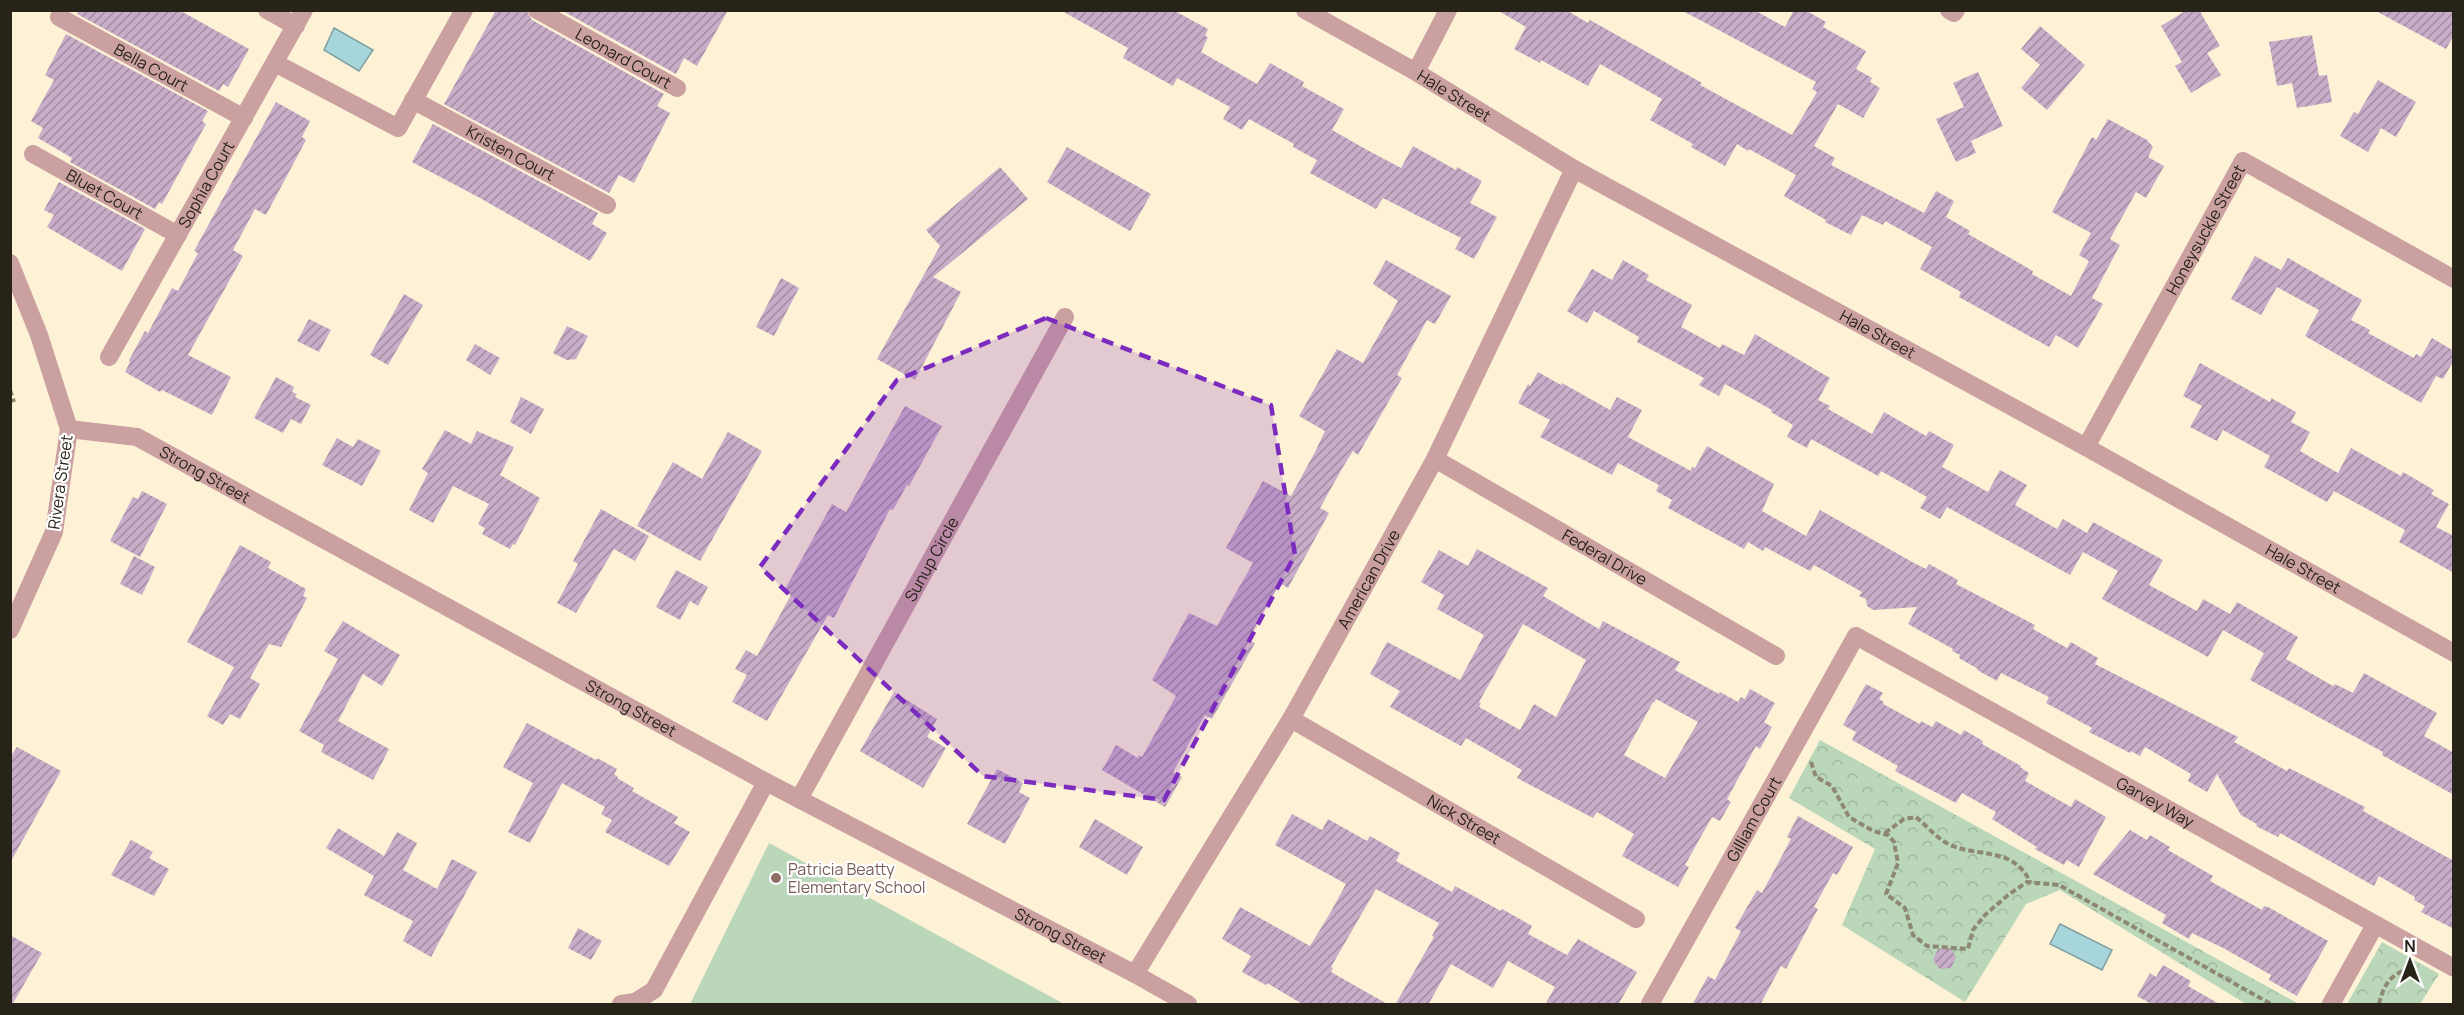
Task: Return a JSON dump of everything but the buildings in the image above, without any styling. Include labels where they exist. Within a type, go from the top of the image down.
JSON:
[{"type":"street","points":[[267,10],[300,18]]},
{"type":"street","points":[[275,63],[398,128],[464,10]]},
{"type":"street","name":"Leonard Court","points":[[537,10],[677,88]]},
{"type":"street","name":"Hale Street","points":[[1305,10],[1416,72],[1574,169],[2086,447],[2454,653]]},
{"type":"street","points":[[1416,72],[1448,10]]},
{"type":"street","name":"Bella Court","points":[[59,17],[244,118]]},
{"type":"street","name":"Sophia Court","points":[[108,357],[300,18]]},
{"type":"street","name":"Kristen Court","points":[[413,100],[607,205]]},
{"type":"street","name":"Bluet Court","points":[[33,154],[178,235]]},
{"type":"street","name":"Honeysuckle Street","points":[[2086,447],[2243,161],[2454,279]]},
{"type":"street","name":"American Drive","points":[[1135,975],[1290,719],[1435,459],[1574,169]]},
{"type":"street","name":"Rivera Street","points":[[10,263],[39,335],[69,429],[54,532],[10,630]]},
{"type":"street","name":"Sunup Circle","points":[[799,799],[1065,317]]},
{"type":"street","name":"Strong Street","points":[[69,429],[137,437],[766,782],[1188,1005]]},
{"type":"street","name":"Federal Drive","points":[[1435,459],[1776,656]]},
{"type":"street","name":"Garvey Way","points":[[1856,636],[2454,968]]},
{"type":"street","name":"Gilliam Court","points":[[1650,1005],[1856,636]]},
{"type":"street","name":"Nick Street","points":[[1290,719],[1636,919]]},
{"type":"street","points":[[621,1005],[655,997],[766,782]]},
{"type":"street","points":[[2331,1005],[2375,925]]},
{"type":"path","points":[[10,390],[14,402]]},
{"type":"path","points":[[1809,757],[1816,777],[1832,786],[1850,817],[1873,831],[1884,834],[1894,842],[1898,863],[1886,894],[1905,908],[1912,935],[1927,946],[1968,949],[1973,930],[1985,915],[2008,895],[2030,882],[2059,885],[2271,1005]]},
{"type":"path","points":[[1884,834],[1904,819],[1916,817],[1951,846],[1997,854],[2025,871],[2030,882]]},
{"type":"path","points":[[2379,1005],[2387,981],[2397,973],[2411,968]]},
{"type":"highlighted area","points":[[1046,318],[1271,405],[1295,555],[1164,800],[983,776],[760,567],[897,380]]},
{"type":"green space","points":[[1820,740],[2299,1004],[2246,1004],[2060,890],[2026,904],[1965,1002],[1842,925],[1875,849],[1789,798]]},
{"type":"green space","points":[[769,843],[1064,1004],[690,1004]]},
{"type":"green space","points":[[2382,942],[2439,974],[2420,1004],[2347,1004]]},
{"type":"water","points":[[334,28],[373,50],[359,71],[324,50]]},
{"type":"water","points":[[2060,924],[2112,950],[2102,970],[2050,944]]},
{"type":"place","name":"Patricia Beatty Elementary School","points":[[776,878]]}]
